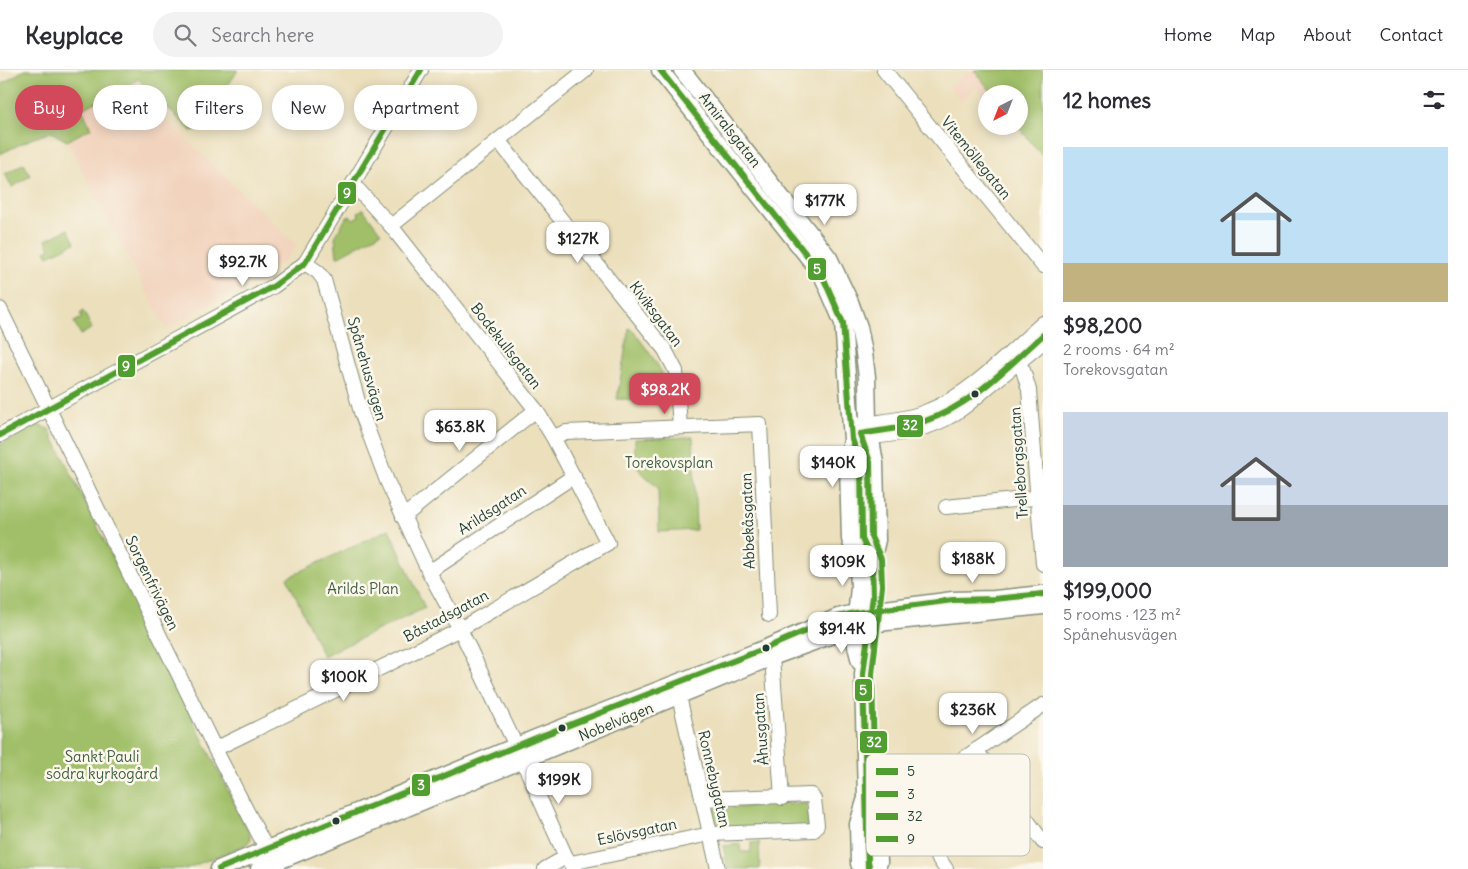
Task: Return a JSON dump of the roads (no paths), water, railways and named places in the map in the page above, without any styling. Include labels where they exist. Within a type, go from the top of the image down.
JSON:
[{"type":"main road","name":"Amiralsgatan","points":[[660,70],[798,241],[824,279],[843,323],[851,433],[848,465],[850,540],[858,563],[862,619],[866,798],[858,824],[860,869]]},
{"type":"main road","name":"Amiralsgatan","points":[[682,70],[829,258],[850,302],[859,327],[867,377],[869,430],[875,463],[877,540],[872,561],[873,596],[862,619]]},
{"type":"main road","name":"Nobelvägen","points":[[519,753],[678,696],[862,619],[953,600],[1043,594]]},
{"type":"main road","name":"Nobelvägen","points":[[219,869],[269,863],[519,753],[838,617],[862,619],[1043,606]]},
{"type":"main road","name":"Amiralsgatan","points":[[877,869],[879,856]]},
{"type":"street","points":[[0,435],[274,286],[305,263],[421,70]]},
{"type":"street","points":[[390,226],[586,70]]},
{"type":"street","name":"Vitemöllegatan","points":[[884,70],[1043,266]]},
{"type":"street","name":"Kiviksgatan","points":[[498,140],[665,350],[676,371],[680,427]]},
{"type":"street","name":"Bodekullsgatan","points":[[354,184],[390,226],[536,410],[554,437],[608,543]]},
{"type":"street","name":"Spånehusvägen","points":[[305,263],[318,272],[324,280],[361,412],[376,454],[403,517],[429,572],[460,630],[570,863]]},
{"type":"street","name":"Sorgenfrivägen","points":[[0,309],[269,863]]},
{"type":"street","points":[[869,430],[928,411],[943,404],[981,377],[1043,323]]},
{"type":"street","points":[[851,433],[869,430],[918,429],[938,422],[954,414],[974,399],[1043,342]]},
{"type":"street","name":"Trelleborgsgatan","points":[[1018,363],[1023,370],[1030,390],[1040,498],[1043,564]]},
{"type":"street","points":[[403,517],[536,410]]},
{"type":"street","name":"Abbekåsgatan","points":[[680,427],[760,424],[769,615]]},
{"type":"street","points":[[554,437],[566,432],[680,427]]},
{"type":"street","name":"Arildsgatan","points":[[429,572],[574,476]]},
{"type":"street","points":[[946,507],[1040,498]]},
{"type":"street","name":"Båstadsgatan","points":[[215,749],[460,630],[608,543]]},
{"type":"street","name":"Åhusgatan","points":[[772,657],[782,798]]},
{"type":"street","name":"Ronnebygatan","points":[[678,696],[718,869]]},
{"type":"street","points":[[970,754],[1043,705]]},
{"type":"street","points":[[976,750],[979,754]]},
{"type":"street","name":"Eslövsgatan","points":[[545,869],[710,834],[814,830],[817,825],[814,799],[811,795],[782,798]]},
{"type":"street","points":[[702,799],[782,798]]},
{"type":"street","points":[[1030,824],[1043,842]]},
{"type":"street","points":[[937,856],[946,869]]},
{"type":"park label","name":"Torekovsplan","points":[[669,463]]},
{"type":"park label","name":"Arilds Plan","points":[[363,589]]},
{"type":"park label","name":"Sankt Pauli södra kyrkogård","points":[[102,766]]}]
